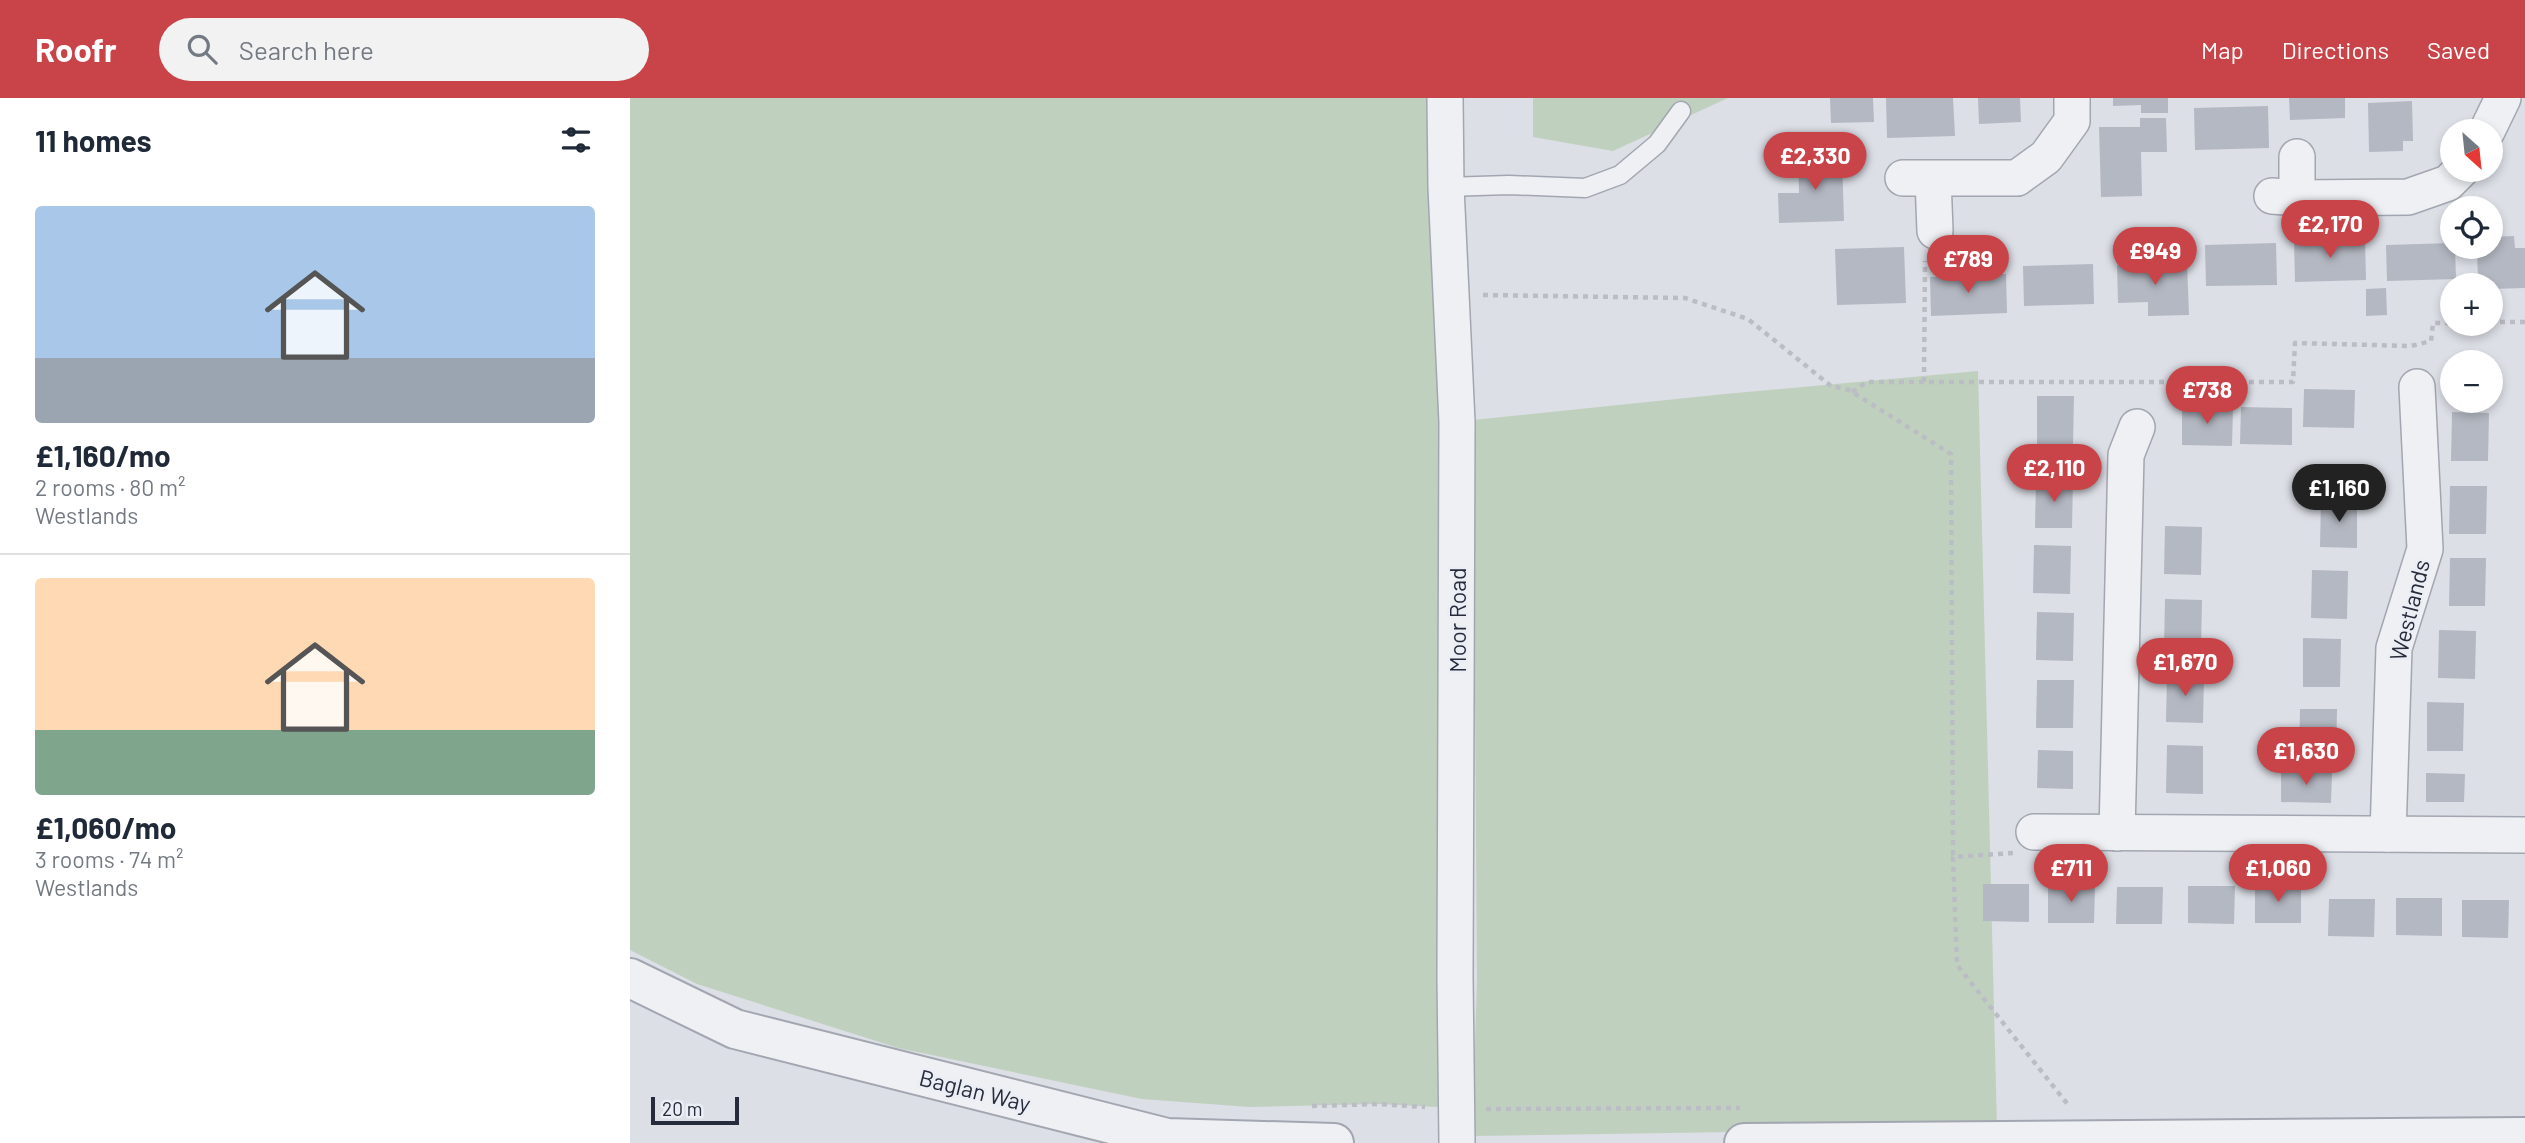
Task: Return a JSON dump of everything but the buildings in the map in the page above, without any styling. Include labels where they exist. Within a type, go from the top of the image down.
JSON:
[{"type":"street","name":"Moor Road","points":[[1445,98],[1446,187],[1457,422],[1457,1143]]},
{"type":"street","points":[[1936,232],[1918,179],[2017,178],[2046,157],[2072,121],[2072,98]]},
{"type":"street","points":[[2493,119],[2503,98]]},
{"type":"street","points":[[2297,157],[2285,197],[2408,197],[2449,182]]},
{"type":"street","name":"Westlands","points":[[2388,834],[2394,649],[2424,549],[2417,387]]},
{"type":"street","points":[[2117,833],[2126,455],[2137,427]]},
{"type":"street","points":[[2034,832],[2525,835]]},
{"type":"street","name":"Baglan Way","points":[[630,978],[735,1029],[1167,1138],[1334,1143]]},
{"type":"street","points":[[1749,1125],[2525,1137]]},
{"type":"lane","points":[[1446,187],[1509,185],[1585,188],[1620,175],[1657,144],[1681,111]]},
{"type":"path","points":[[1924,382],[1925,242],[1936,232]]},
{"type":"path","points":[[1474,295],[1685,298],[1748,319],[1831,386],[1852,392],[1951,454],[1953,857],[1957,965],[2069,1106]]},
{"type":"path","points":[[2503,322],[2525,322]]},
{"type":"path","points":[[1852,392],[1867,382],[2293,382],[2295,343],[2411,346],[2431,341],[2433,323],[2440,323]]},
{"type":"path","points":[[1953,857],[2012,854],[2034,832]]},
{"type":"path","points":[[1301,1106],[1378,1104],[1520,1110],[1749,1125]]},
{"type":"path","points":[[2055,1106],[2083,1107]]},
{"type":"green space","points":[[630,98],[1445,98],[1457,1108],[1378,1104],[1249,1107],[1142,1099],[898,1048],[697,984],[630,950]]},
{"type":"green space","points":[[1533,98],[1728,98],[1613,151],[1533,137]]},
{"type":"green space","points":[[1978,371],[1997,1128],[1472,1136],[1477,980],[1473,420]]}]
